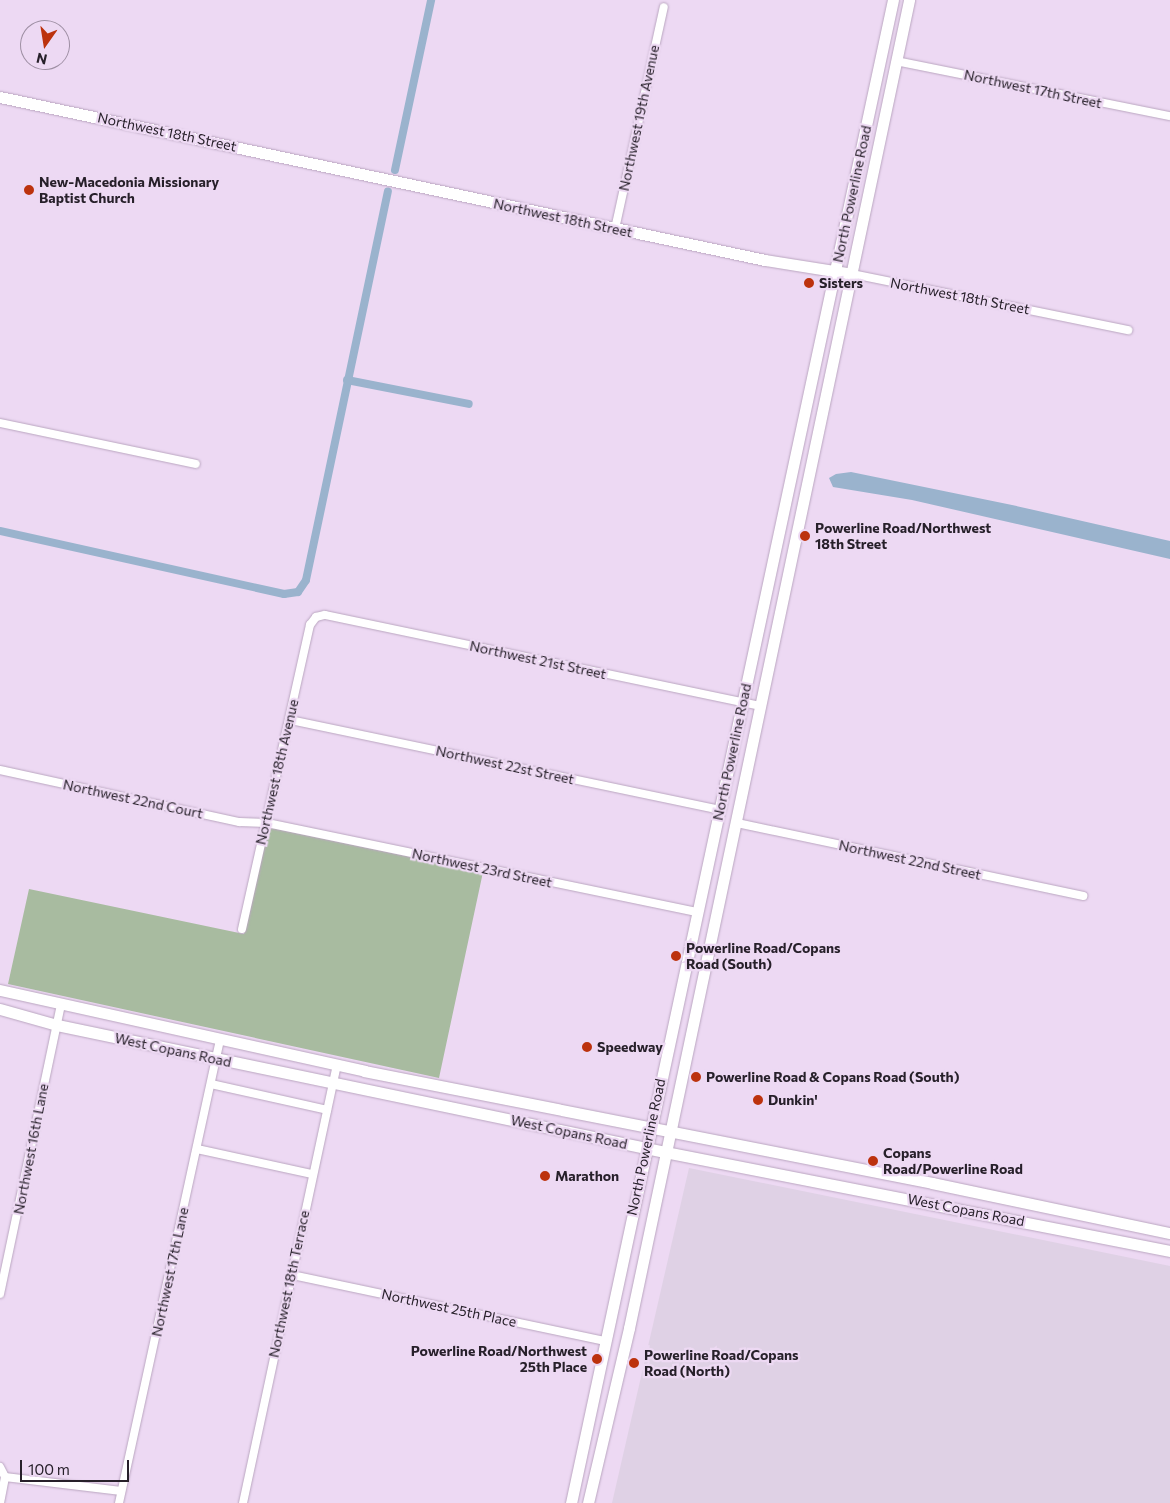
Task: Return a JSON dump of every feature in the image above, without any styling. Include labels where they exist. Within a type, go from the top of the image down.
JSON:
[{"type":"main road","name":"North Powerline Road","points":[[571,1503],[645,1148],[651,1129],[800,440],[893,0]]},
{"type":"main road","name":"North Powerline Road","points":[[588,1503],[629,1328],[665,1152],[671,1133],[909,0]]},
{"type":"main road","points":[[886,34],[890,52],[896,61]]},
{"type":"main road","points":[[881,56],[888,67],[892,81]]},
{"type":"main road","name":"Northwest 18th Street","points":[[0,97],[615,229],[765,260],[852,274]]},
{"type":"main road","points":[[800,440],[805,451],[796,492],[803,504]]},
{"type":"main road","points":[[702,892],[708,909],[716,916]]},
{"type":"main road","name":"West Copans Road","points":[[0,990],[337,1065],[671,1133],[932,1183],[1170,1233]]},
{"type":"main road","name":"West Copans Road","points":[[0,1009],[57,1025],[645,1148],[1170,1251]]},
{"type":"main road","points":[[586,1427],[593,1438],[595,1471]]},
{"type":"street","name":"Northwest 19th Avenue","points":[[615,229],[664,6]]},
{"type":"street","name":"Northwest 17th Street","points":[[896,61],[1170,116]]},
{"type":"street","name":"Northwest 18th Street","points":[[852,274],[1128,330]]},
{"type":"street","points":[[0,424],[196,464]]},
{"type":"street","name":"Northwest 21st Street","points":[[316,617],[325,615],[760,706]]},
{"type":"street","name":"Northwest 18th Avenue","points":[[242,929],[310,625],[316,617]]},
{"type":"street","name":"Northwest 22st Street","points":[[290,720],[720,810]]},
{"type":"street","name":"Northwest 22nd Court","points":[[0,770],[239,822],[267,823]]},
{"type":"street","name":"Northwest 23rd Street","points":[[267,823],[698,912]]},
{"type":"street","name":"Northwest 22nd Street","points":[[737,823],[1083,896]]},
{"type":"street","name":"Northwest 16th Lane","points":[[0,1294],[62,1005]]},
{"type":"street","name":"Northwest 17th Lane","points":[[119,1503],[220,1040]]},
{"type":"street","name":"Northwest 18th Terrace","points":[[243,1503],[312,1174],[337,1065]]},
{"type":"street","points":[[211,1084],[327,1110]]},
{"type":"street","points":[[197,1149],[312,1174]]},
{"type":"street","name":"Northwest 25th Place","points":[[292,1275],[605,1341]]},
{"type":"street","points":[[0,1467],[4,1477],[0,1503]]},
{"type":"street","points":[[4,1477],[121,1491]]},
{"type":"shaded area","points":[[689,1168],[1170,1266],[1170,1503],[612,1503]]},
{"type":"green space","points":[[267,827],[483,872],[439,1078],[8,984],[29,889],[244,934]]},
{"type":"water","points":[[851,472],[1012,505],[1170,541],[1170,559],[912,500],[833,487],[829,478],[836,474]]},
{"type":"waterway","points":[[395,170],[431,0]]},
{"type":"waterway","points":[[0,531],[284,594],[298,592],[306,580],[388,192]]},
{"type":"waterway","points":[[347,380],[469,404]]},
{"type":"place","name":"New-Macedonia Missionary Baptist Church","points":[[29,190]]},
{"type":"place","name":"Sisters","points":[[809,283]]},
{"type":"place","name":"Powerline Road/Northwest 18th Street","points":[[805,536]]},
{"type":"place","name":"Powerline Road/Copans Road (South)","points":[[676,956]]},
{"type":"place","name":"Speedway","points":[[587,1047]]},
{"type":"place","name":"Powerline Road & Copans Road (South)","points":[[696,1077]]},
{"type":"place","name":"Dunkin'","points":[[758,1100]]},
{"type":"place","name":"Copans Road/Powerline Road","points":[[873,1161]]},
{"type":"place","name":"Marathon","points":[[545,1176]]},
{"type":"place","name":"Powerline Road/Northwest 25th Place","points":[[597,1359]]},
{"type":"place","name":"Powerline Road/Copans Road (North)","points":[[634,1363]]}]
